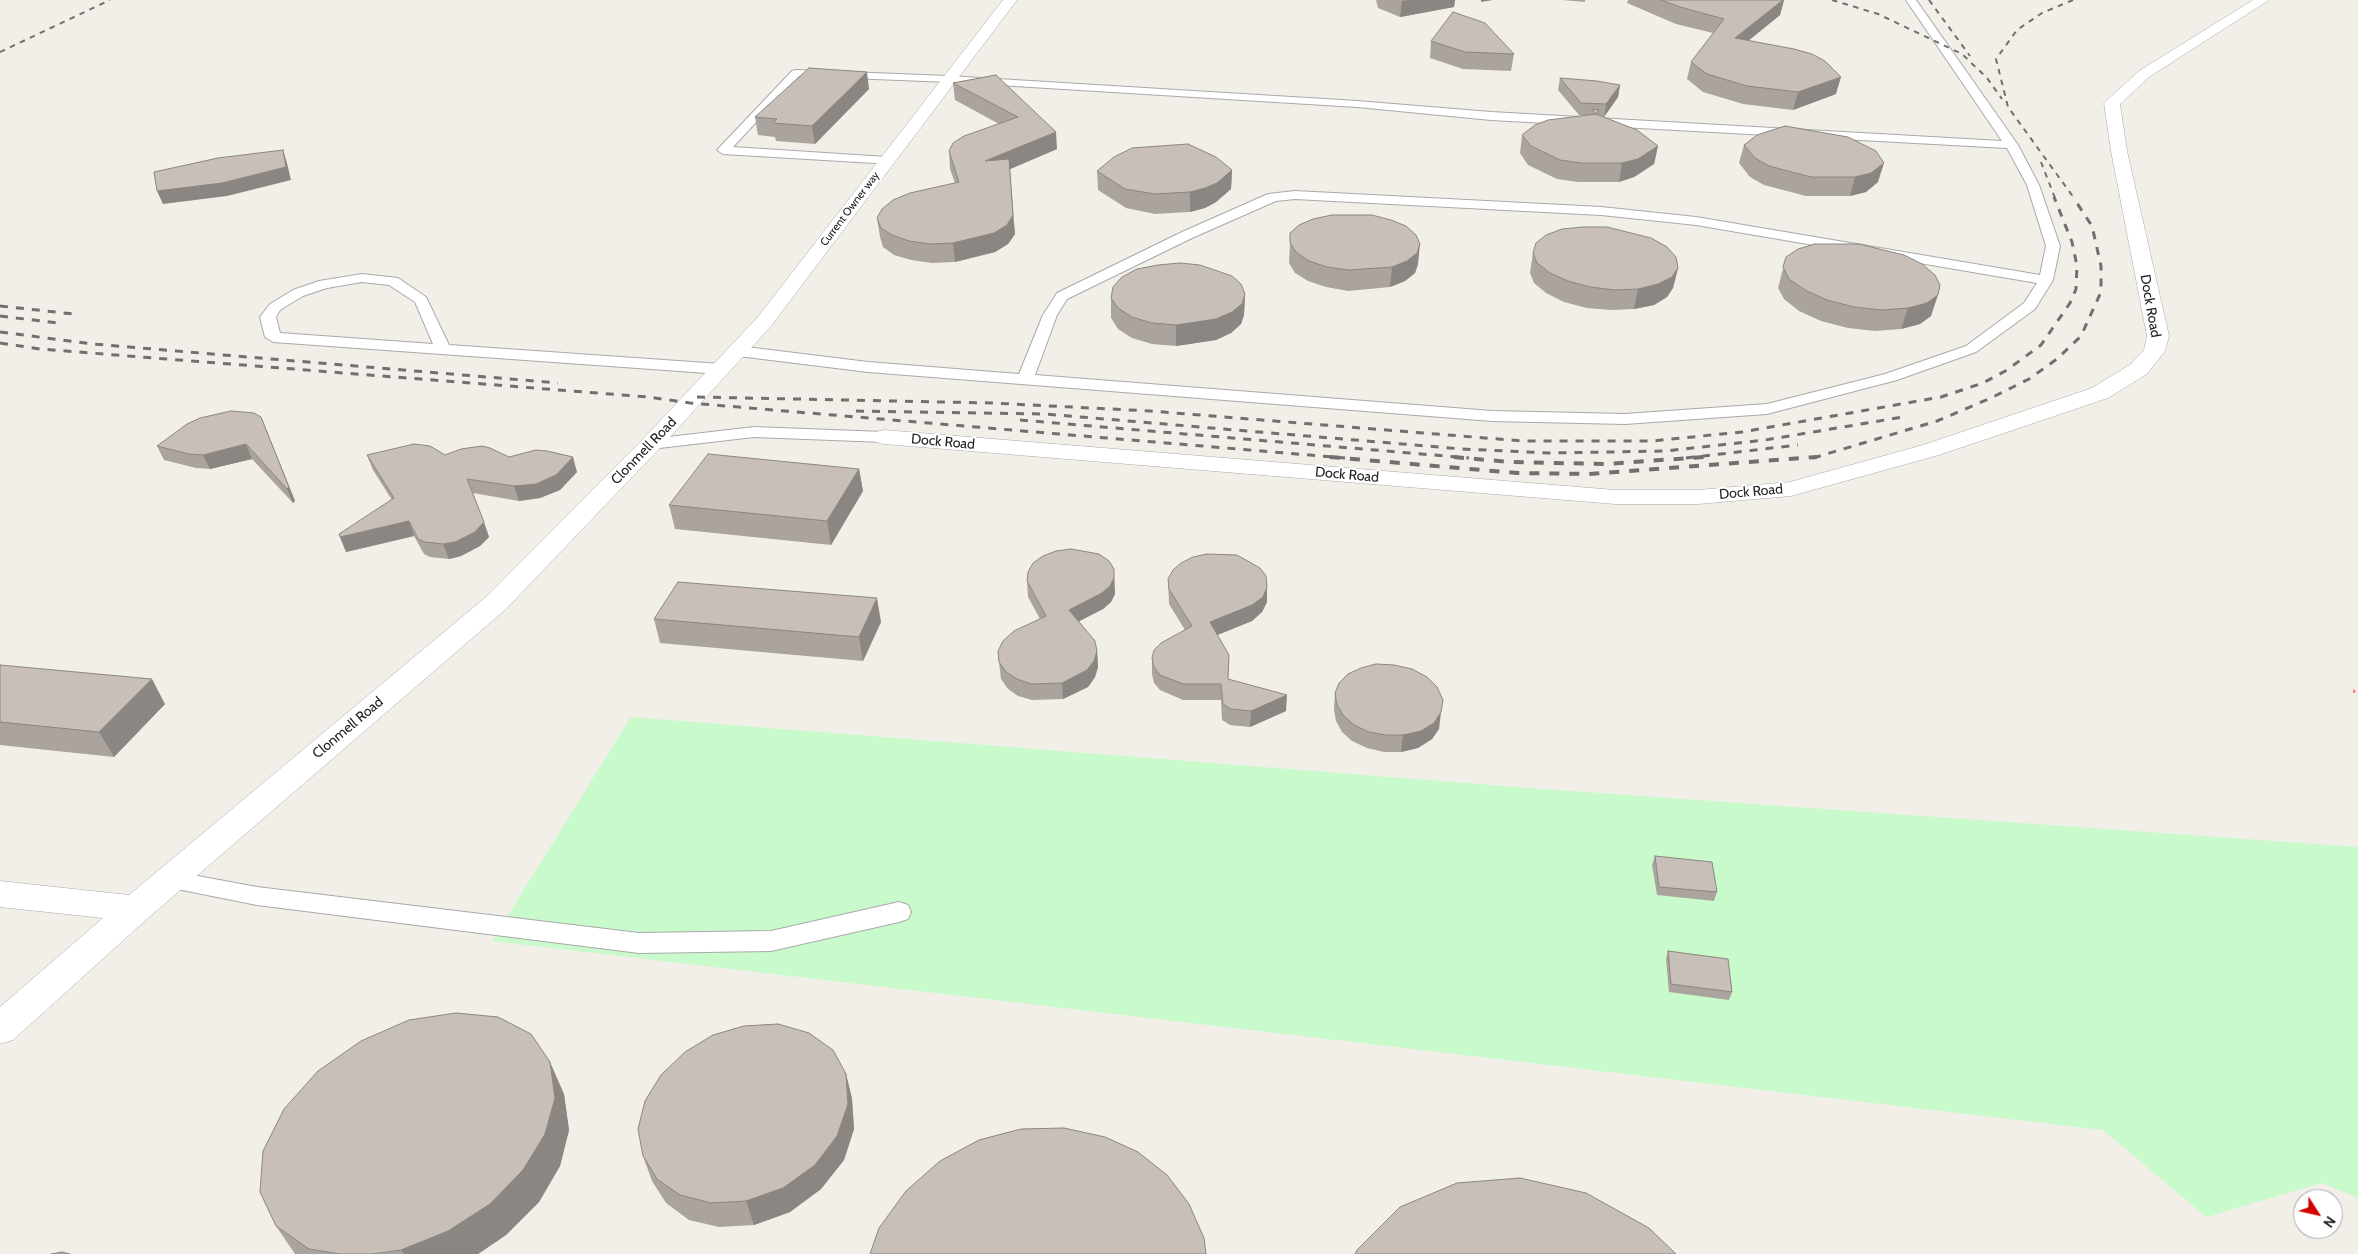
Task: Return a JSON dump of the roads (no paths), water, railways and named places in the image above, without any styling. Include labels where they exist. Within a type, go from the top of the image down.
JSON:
[{"type":"street","name":"Current Owner way","points":[[682,411],[764,322],[1010,0]]},
{"type":"street","name":"Dock Road","points":[[884,437],[1615,497],[1698,497],[1791,488],[1931,450],[2100,393],[2139,369],[2154,351],[2158,336],[2119,151],[2112,103],[2144,74],[2262,0]]},
{"type":"street","name":"Clonmell Road","points":[[0,1029],[136,909],[496,603],[682,411]]},
{"type":"street","points":[[0,894],[136,909]]},
{"type":"lane","points":[[738,351],[868,367],[1026,380],[1492,416],[1626,420],[1767,409],[1891,377],[1972,349],[2030,306],[2046,280],[2053,246],[2033,185],[2012,145],[1911,0]]},
{"type":"lane","points":[[887,161],[723,150],[796,73],[949,79],[1357,104],[1500,116],[2012,145]]},
{"type":"lane","points":[[1026,380],[1050,315],[1062,296],[1188,235],[1273,197],[1295,194],[1601,212],[1696,221],[2046,280]]},
{"type":"lane","points":[[443,348],[421,300],[393,281],[362,278],[324,284],[298,292],[276,307],[268,317],[273,337],[721,369]]},
{"type":"lane","points":[[651,444],[754,432],[884,437]]},
{"type":"lane","points":[[171,880],[257,896],[638,943],[771,941],[899,912]]},
{"type":"railway","points":[[0,52],[110,0]]},
{"type":"railway","points":[[1832,0],[1878,14],[1962,54],[1987,78],[2002,99]]},
{"type":"railway","points":[[1929,0],[1970,56]]},
{"type":"railway","points":[[2073,0],[2042,13],[2017,30],[1996,59],[2008,107],[2074,198]]},
{"type":"railway","points":[[2041,162],[2055,198]]},
{"type":"railway","points":[[697,397],[992,403],[1150,411],[1523,441],[1652,441],[1742,432],[1941,397],[1983,383],[2007,370],[2041,345],[2070,303],[2076,289],[2077,266],[2072,242],[2054,197]]},
{"type":"railway","points":[[1816,457],[1937,421],[1991,398],[2029,379],[2057,359],[2081,336],[2101,292],[2101,266],[2092,226],[2073,197]]},
{"type":"railway","points":[[0,306],[73,314]]},
{"type":"railway","points":[[0,316],[58,323]]},
{"type":"railway","points":[[0,332],[93,344],[558,383]]},
{"type":"railway","points":[[0,343],[40,349],[648,397],[690,403],[1345,458]]},
{"type":"railway","points":[[856,411],[1045,414],[1462,449],[1550,453],[1665,451],[1765,440],[1903,417]]},
{"type":"railway","points":[[1020,420],[1469,458]]},
{"type":"railway","points":[[1686,458],[1798,445]]},
{"type":"railway","points":[[1330,457],[1517,473],[1589,474],[1816,457]]},
{"type":"railway","points":[[1454,457],[1510,462],[1605,464],[1704,457]]}]
